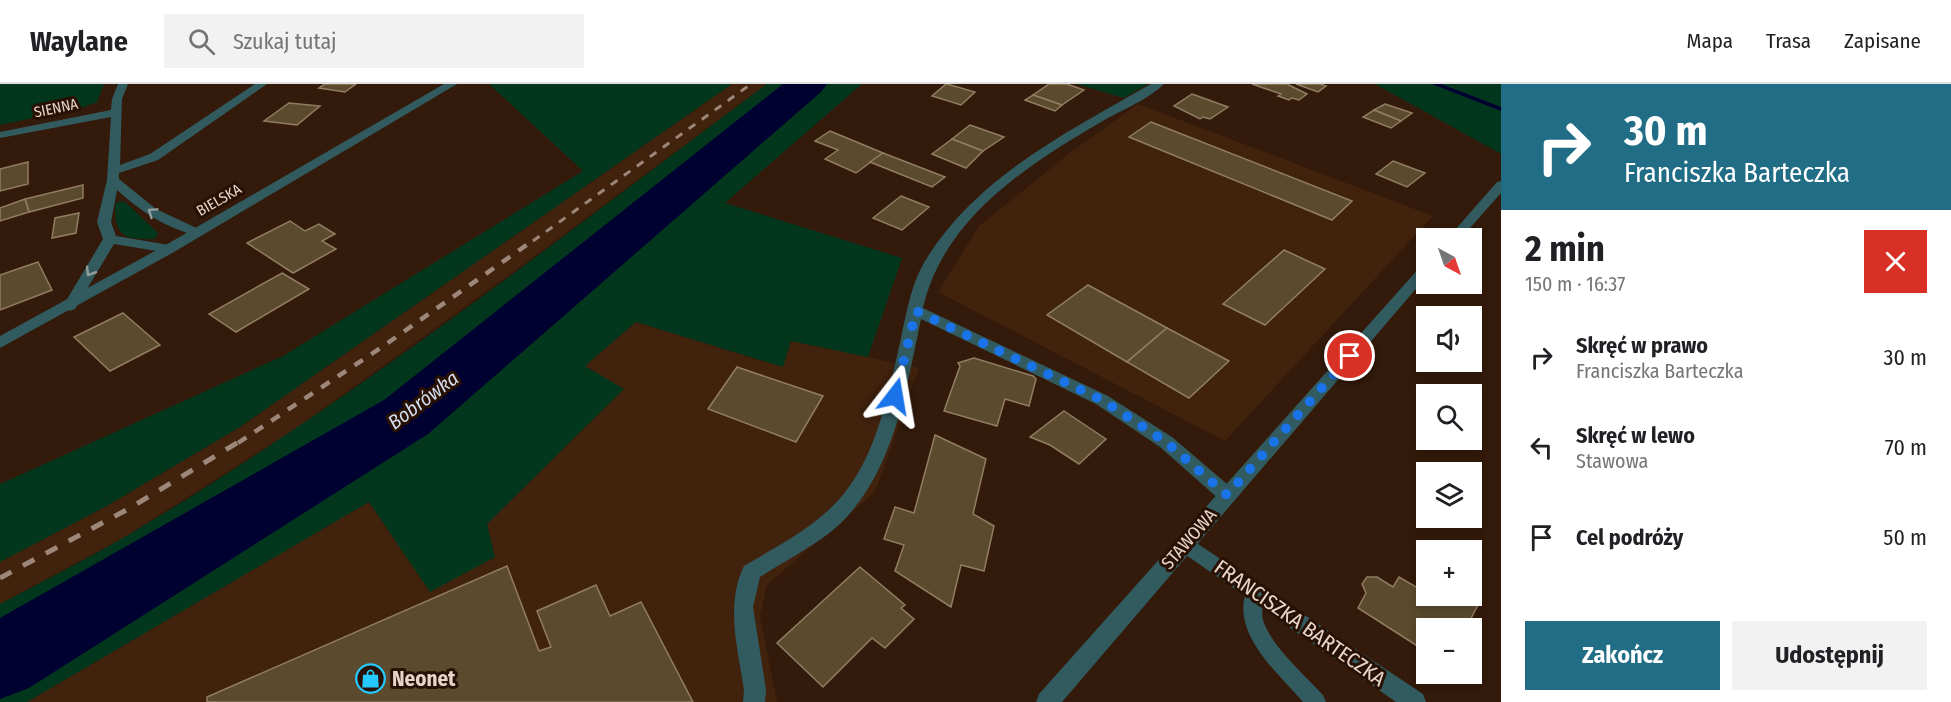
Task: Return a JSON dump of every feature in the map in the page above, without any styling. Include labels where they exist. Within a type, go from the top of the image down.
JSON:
[{"type":"street","points":[[110,238],[104,222],[113,175],[117,99],[123,84]]},
{"type":"street","points":[[113,175],[154,157],[262,84]]},
{"type":"street","name":"BIELSKA","points":[[0,343],[169,249],[452,84]]},
{"type":"street","points":[[754,702],[756,690],[743,607],[752,572],[832,519],[870,473],[890,418],[930,263],[953,231],[999,186],[1064,137],[1159,84]]},
{"type":"street","name":"SIENNA","points":[[0,135],[118,112]]},
{"type":"street","points":[[113,175],[146,209],[168,223],[198,232]]},
{"type":"street","points":[[1463,228],[1501,185]]},
{"type":"street","points":[[110,238],[169,249]]},
{"type":"street","points":[[69,306],[110,238]]},
{"type":"street","name":"STAWOWA","points":[[1047,702],[1416,280]]},
{"type":"street","points":[[916,311],[1102,400],[1166,442],[1227,495]]},
{"type":"street","name":"FRANCISZKA BARTECZKA","points":[[1186,544],[1415,702]]},
{"type":"lane","points":[[1255,593],[1253,620],[1268,648],[1316,702]]},
{"type":"shaded area","points":[[732,84],[767,84],[513,272],[295,429],[123,538],[0,604],[0,562],[105,507],[240,427]]},
{"type":"shaded area","points":[[1138,104],[1433,216],[1422,228],[1416,228],[1416,234],[1225,441],[938,292],[979,226],[1071,152]]},
{"type":"shaded area","points":[[636,322],[782,367],[791,341],[919,368],[875,492],[767,585],[760,616],[777,702],[27,702],[369,501],[430,591],[487,524],[623,389],[584,366]]},
{"type":"green space","points":[[0,84],[104,84],[97,102],[81,108],[0,125]]},
{"type":"green space","points":[[489,84],[732,84],[240,427],[105,507],[0,562],[0,484],[283,356],[583,171]]},
{"type":"green space","points":[[767,84],[862,84],[725,203],[902,258],[868,357],[791,341],[783,367],[636,322],[585,366],[624,389],[487,524],[495,557],[430,592],[369,502],[27,702],[0,702],[0,604],[123,538],[207,486],[371,377],[531,261]]},
{"type":"green space","points":[[1076,84],[1148,84],[1124,98]]},
{"type":"green space","points":[[1375,84],[1501,84],[1501,154]]},
{"type":"green space","points":[[120,201],[125,202],[158,233],[155,239],[128,237],[119,230],[115,204]]},
{"type":"building","points":[[325,84],[356,84],[345,92],[319,88]]},
{"type":"building","points":[[946,84],[975,92],[961,105],[932,96]]},
{"type":"building","points":[[1049,84],[1067,84],[1084,90],[1062,105],[1033,95]]},
{"type":"building","points":[[1252,84],[1287,84],[1307,94],[1299,100],[1292,98],[1289,100],[1278,96],[1281,94]]},
{"type":"building","points":[[1296,84],[1320,84],[1326,86],[1318,92]]},
{"type":"building","points":[[1192,94],[1228,107],[1210,119],[1203,117],[1200,119],[1174,106]]},
{"type":"building","points":[[1033,95],[1062,105],[1055,111],[1025,100]]},
{"type":"building","points":[[289,103],[320,106],[297,125],[264,121]]},
{"type":"building","points":[[1385,104],[1412,113],[1401,121],[1374,110]]},
{"type":"building","points":[[1374,110],[1401,121],[1391,128],[1363,117]]},
{"type":"building","points":[[1151,122],[1352,201],[1332,220],[1129,137]]},
{"type":"building","points":[[970,125],[1004,137],[983,151],[952,139]]},
{"type":"building","points":[[830,131],[883,153],[856,173],[825,159],[838,150],[815,141]]},
{"type":"building","points":[[952,139],[983,151],[966,168],[932,154]]},
{"type":"building","points":[[883,153],[945,177],[932,187],[870,162]]},
{"type":"building","points":[[1393,161],[1425,173],[1407,187],[1376,174]]},
{"type":"building","points":[[28,162],[28,184],[0,191],[0,169]]},
{"type":"building","points":[[83,185],[83,198],[29,212],[25,199]]},
{"type":"building","points":[[901,196],[929,207],[902,230],[873,218]]},
{"type":"building","points":[[25,199],[29,212],[0,221],[0,208]]},
{"type":"building","points":[[79,213],[76,233],[52,238],[55,218]]},
{"type":"building","points":[[290,221],[305,231],[319,224],[335,234],[322,241],[336,249],[293,273],[247,243]]},
{"type":"building","points":[[1284,250],[1325,269],[1265,325],[1223,304]]},
{"type":"building","points":[[38,262],[52,290],[0,310],[0,275]]},
{"type":"building","points":[[282,273],[309,289],[236,332],[209,314]]},
{"type":"building","points":[[1088,285],[1167,328],[1127,362],[1047,315]]},
{"type":"building","points":[[123,313],[160,345],[110,371],[74,337]]},
{"type":"building","points":[[1167,328],[1229,361],[1189,398],[1127,362]]},
{"type":"building","points":[[974,358],[1033,376],[1036,379],[1029,406],[1005,399],[997,426],[944,411],[960,366],[958,363]]},
{"type":"building","points":[[737,367],[823,396],[796,442],[708,409]]},
{"type":"building","points":[[1064,411],[1106,439],[1079,464],[1050,445],[1030,437]]},
{"type":"building","points":[[935,435],[986,459],[973,514],[994,526],[984,571],[961,565],[951,607],[895,571],[904,545],[884,539],[895,507],[914,513]]},
{"type":"building","points":[[507,566],[539,651],[551,647],[537,611],[596,585],[610,616],[641,602],[693,702],[207,702],[207,697]]},
{"type":"building","points":[[860,567],[905,605],[901,608],[914,619],[885,648],[872,638],[823,687],[777,643]]},
{"type":"building","points":[[1367,577],[1377,577],[1393,587],[1399,577],[1416,587],[1416,606],[1477,606],[1471,618],[1416,618],[1416,645],[1358,608],[1366,593],[1362,584]]},
{"type":"waterway","name":"Bobrówka","points":[[0,661],[406,417],[807,84]]},
{"type":"waterway","points":[[1435,84],[1501,109]]},
{"type":"railway","points":[[533,241],[751,84]]},
{"type":"railway","points":[[238,443],[382,347],[535,239]]},
{"type":"railway","points":[[0,578],[130,508],[240,441]]},
{"type":"place","name":"Neonet","points":[[371,679]]},
{"type":"route","points":[[895,396],[916,311],[962,331],[1102,400],[1166,442],[1227,495],[1350,356]]}]
